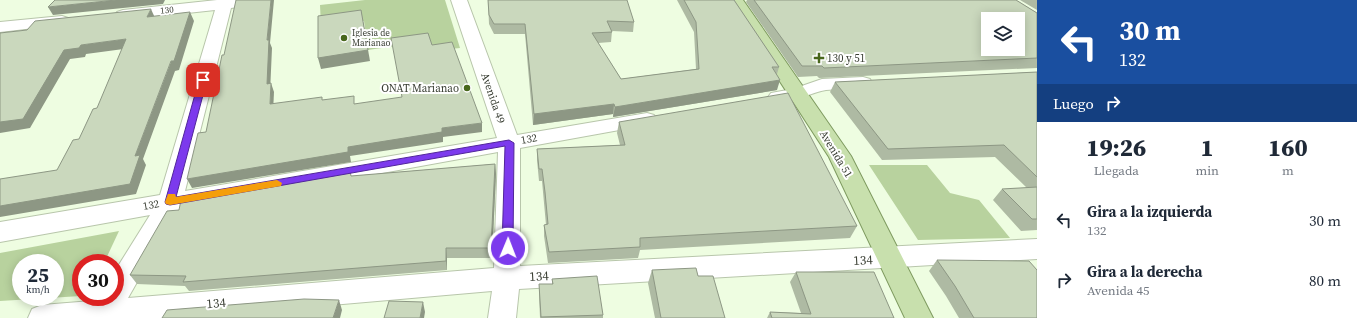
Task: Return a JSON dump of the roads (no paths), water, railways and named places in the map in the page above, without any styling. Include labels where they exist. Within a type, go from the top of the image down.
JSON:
[{"type":"main road","name":"Avenida 51","points":[[735,0],[840,156],[919,318]]},
{"type":"street","name":"130","points":[[106,16],[224,2],[263,0]]},
{"type":"street","name":"Avenida 49","points":[[459,0],[509,143],[507,278],[502,318]]},
{"type":"street","points":[[124,279],[170,202],[224,2]]},
{"type":"street","points":[[0,27],[74,20]]},
{"type":"street","points":[[758,100],[798,94],[822,85],[878,83]]},
{"type":"street","name":"132","points":[[0,232],[665,116]]},
{"type":"street","name":"134","points":[[124,305],[507,278],[1037,249]]},
{"type":"street","name":"134","points":[[42,318],[108,306]]},
{"type":"place","name":"Iglesia de Marianao","points":[[344,38]]},
{"type":"place","name":"130 y 51","points":[[819,58]]},
{"type":"place","name":"ONAT Marianao","points":[[467,88]]}]
